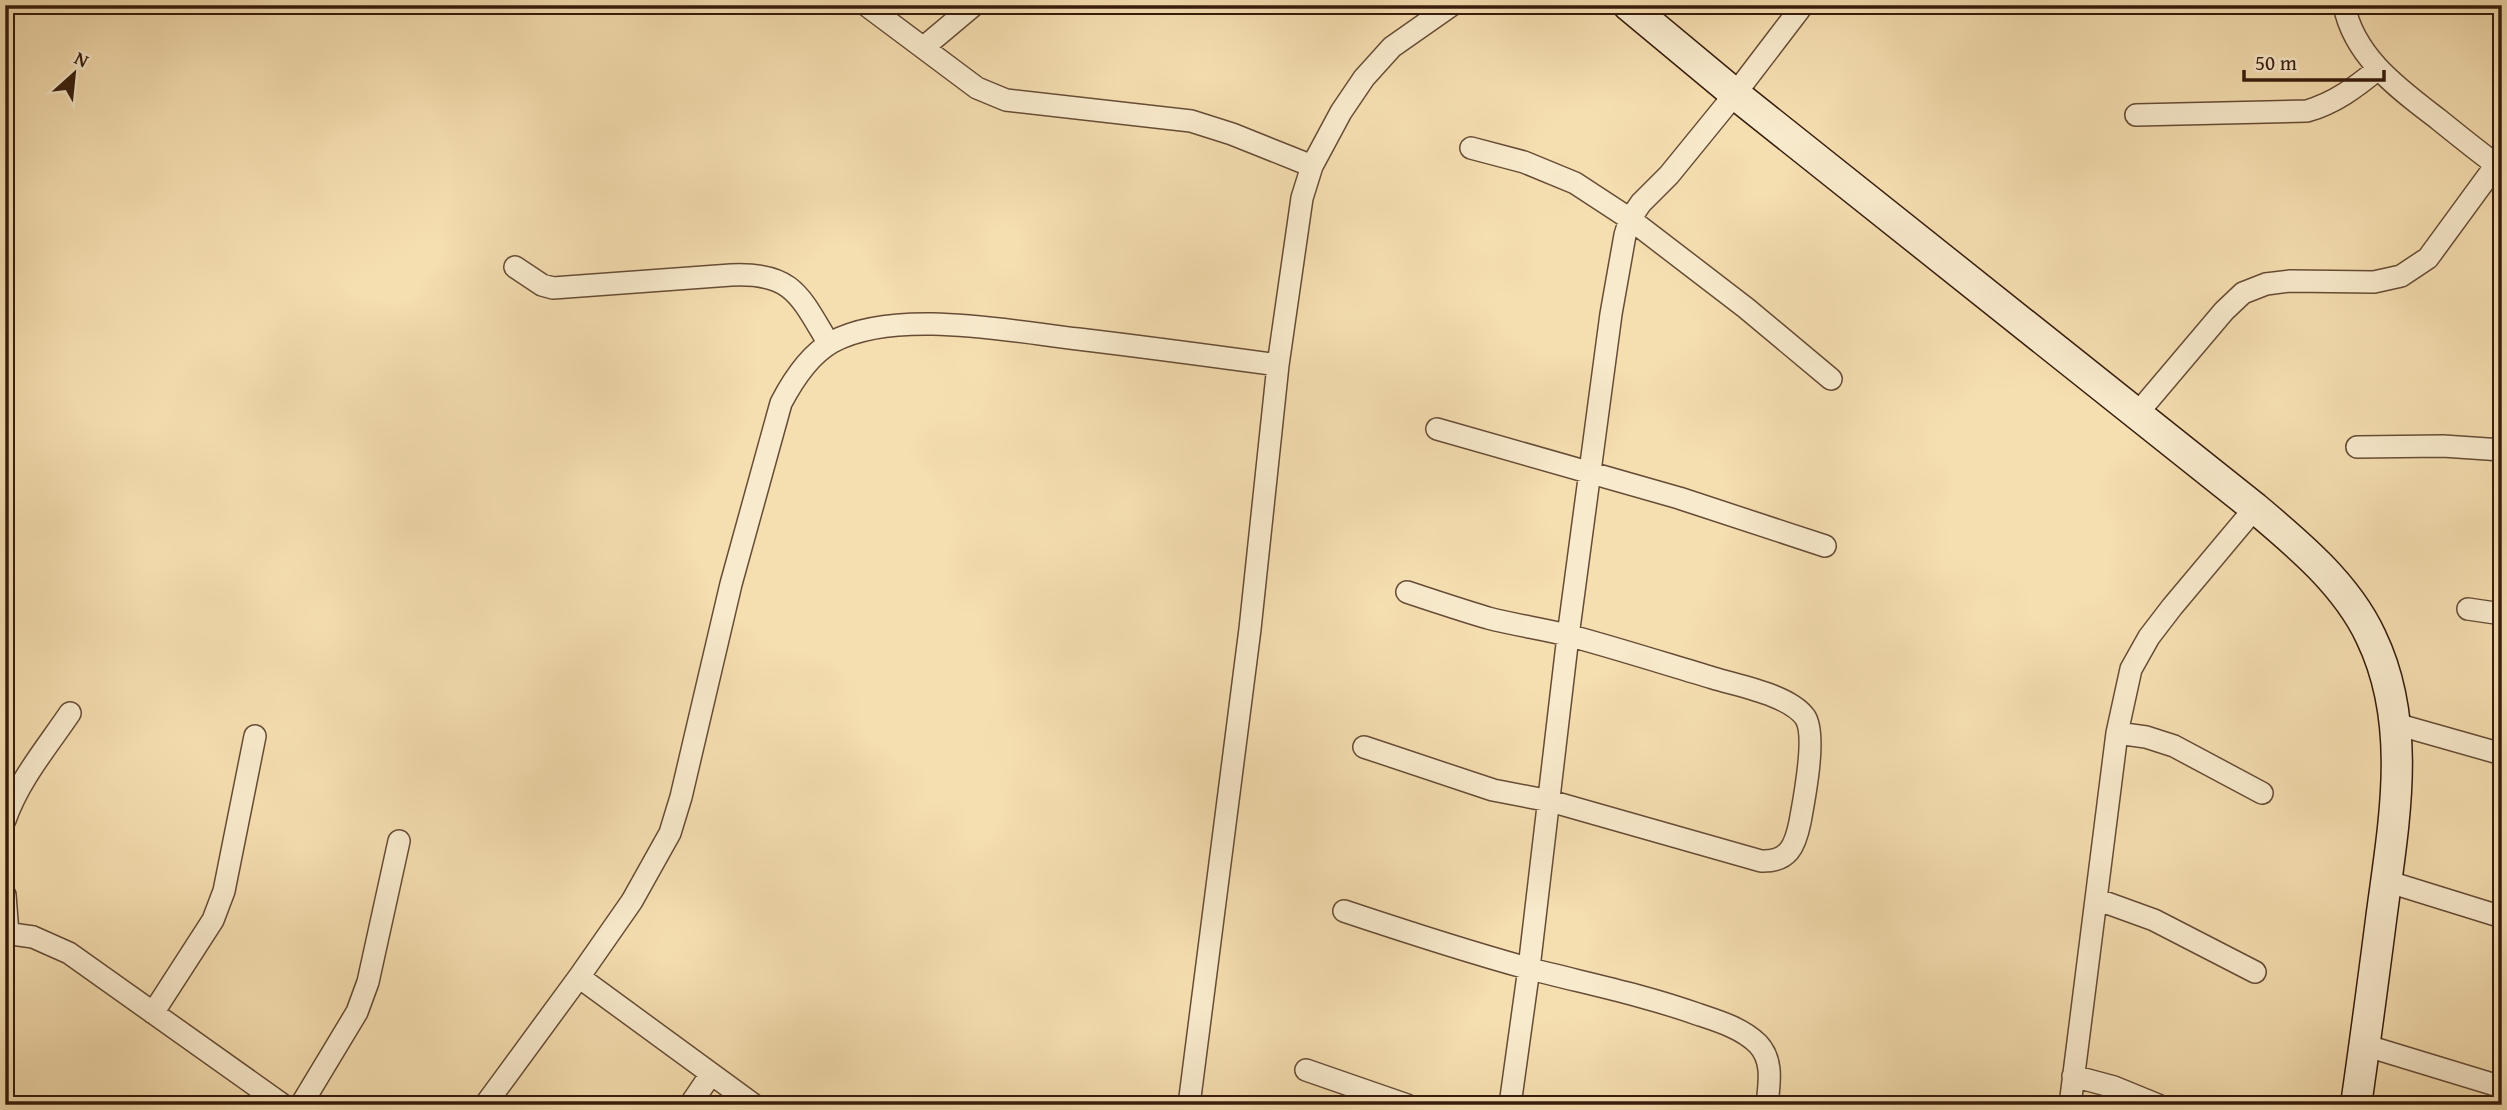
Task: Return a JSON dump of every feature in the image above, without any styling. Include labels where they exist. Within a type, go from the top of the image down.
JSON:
[{"type":"street","points":[[866,5],[976,88],[1006,100],[1191,121],[1232,134],[1312,166]]},
{"type":"street","points":[[924,47],[974,5]]},
{"type":"street","points":[[1189,1105],[1250,629],[1296,228],[1312,166],[1341,113],[1379,60],[1401,40],[1452,5]]},
{"type":"street","points":[[1628,5],[1735,94],[2255,508],[2324,572],[2354,608],[2383,663],[2396,724],[2398,769],[2356,1105]]},
{"type":"street","points":[[1510,1105],[1611,314],[1630,219],[1735,94],[1803,5]]},
{"type":"street","points":[[2136,415],[2224,311],[2243,293],[2266,284],[2290,281],[2374,282],[2401,276],[2428,258],[2499,167],[2395,86],[2378,69],[2353,32],[2344,5]]},
{"type":"street","points":[[2136,115],[2307,111],[2324,106],[2350,92],[2378,69]]},
{"type":"street","points":[[1471,148],[1524,162],[1574,183],[1630,219],[1746,308],[1831,379]]},
{"type":"street","points":[[515,267],[542,285],[553,288],[731,275],[768,277],[787,285],[799,294],[829,344]]},
{"type":"street","points":[[485,1105],[632,901],[670,834],[731,584],[781,403],[794,377],[829,344],[882,327],[928,324],[979,327],[1279,365]]},
{"type":"street","points":[[1437,429],[1590,475],[1679,498],[1825,547]]},
{"type":"street","points":[[2357,447],[2443,446],[2502,450]]},
{"type":"street","points":[[2070,1105],[2117,733],[2131,669],[2149,637],[2255,508]]},
{"type":"street","points":[[1364,747],[1493,790],[1550,801],[1745,858],[1772,862],[1782,859],[1790,851],[1798,832],[1806,787],[1809,730],[1807,720],[1799,710],[1764,694],[1568,636],[1497,620],[1407,592]]},
{"type":"street","points":[[2468,609],[2502,614]]},
{"type":"street","points":[[5,820],[11,802],[70,713]]},
{"type":"street","points":[[2396,724],[2502,754]]},
{"type":"street","points":[[2117,733],[2146,737],[2174,747],[2262,793]]},
{"type":"street","points":[[153,1013],[213,920],[223,891],[255,736]]},
{"type":"street","points":[[301,1105],[357,1012],[370,971],[399,841]]},
{"type":"street","points":[[2386,881],[2502,917]]},
{"type":"street","points":[[5,895],[7,933],[33,937],[69,953],[283,1105]]},
{"type":"street","points":[[2096,900],[2154,920],[2255,972]]},
{"type":"street","points":[[1344,911],[1529,968],[1619,989],[1740,1030],[1760,1046],[1768,1059],[1770,1082],[1766,1105]]},
{"type":"street","points":[[579,977],[754,1105]]},
{"type":"street","points":[[2364,1045],[2502,1087]]},
{"type":"street","points":[[1306,1070],[1407,1105]]},
{"type":"street","points":[[690,1105],[711,1074]]},
{"type":"street","points":[[2073,1076],[2123,1090],[2158,1105]]}]
